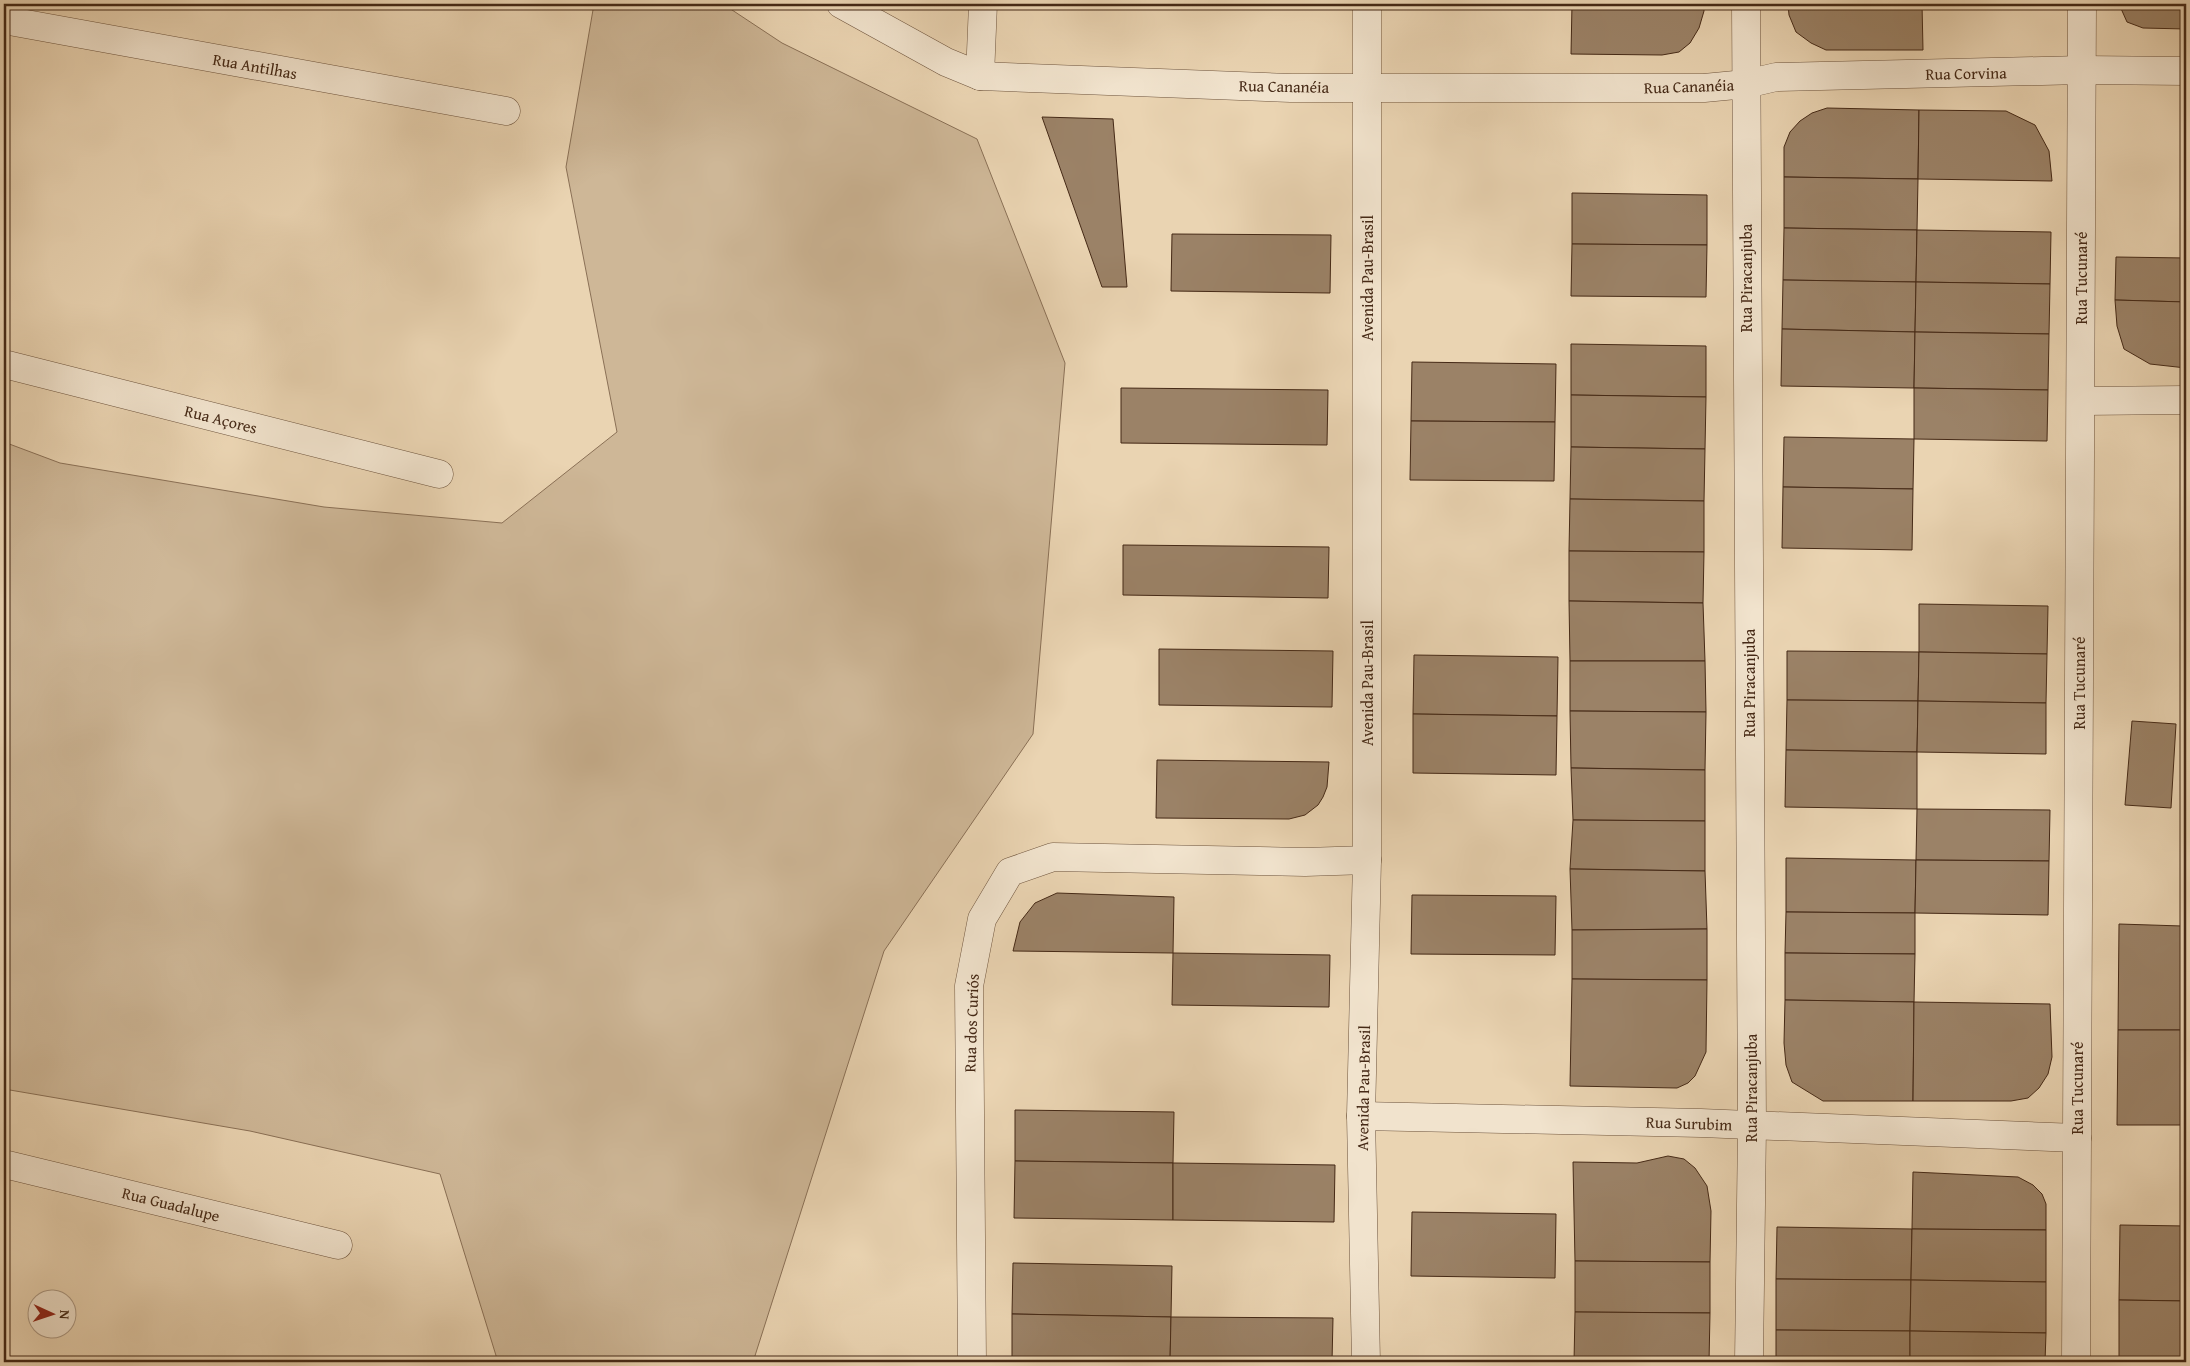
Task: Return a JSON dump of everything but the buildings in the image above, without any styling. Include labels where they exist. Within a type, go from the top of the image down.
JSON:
[{"type":"street","name":"Rua Cananéia","points":[[841,4],[946,62],[980,76],[1281,88],[1367,86],[1704,88],[1746,84]]},
{"type":"street","points":[[980,76],[983,4]]},
{"type":"street","name":"Avenida Pau-Brasil","points":[[1366,1362],[1361,1116],[1367,860],[1367,4]]},
{"type":"street","name":"Rua Piracanjuba","points":[[1746,4],[1752,1126],[1749,1362]]},
{"type":"street","name":"Rua Tucunaré","points":[[2076,1362],[2082,4]]},
{"type":"street","name":"Rua Antilhas","points":[[4,20],[506,111]]},
{"type":"street","name":"Rua Corvina","points":[[1746,84],[1776,77],[2082,70],[2186,71]]},
{"type":"street","name":"Rua Açores","points":[[4,364],[439,474]]},
{"type":"street","points":[[2080,401],[2186,400]]},
{"type":"street","name":"Rua dos Curiós","points":[[972,1362],[969,986],[982,919],[1010,872],[1053,857],[1305,862],[1367,860]]},
{"type":"street","name":"Rua Surubim","points":[[1361,1116],[1752,1126],[2077,1138]]},
{"type":"street","name":"Rua Guadalupe","points":[[4,1164],[338,1245]]},
{"type":"shaded area","points":[[594,4],[723,4],[782,43],[977,139],[1065,363],[1033,734],[884,951],[753,1362],[498,1362],[440,1174],[250,1131],[4,1089],[4,442],[60,463],[324,507],[502,523],[617,432],[566,167]]}]
